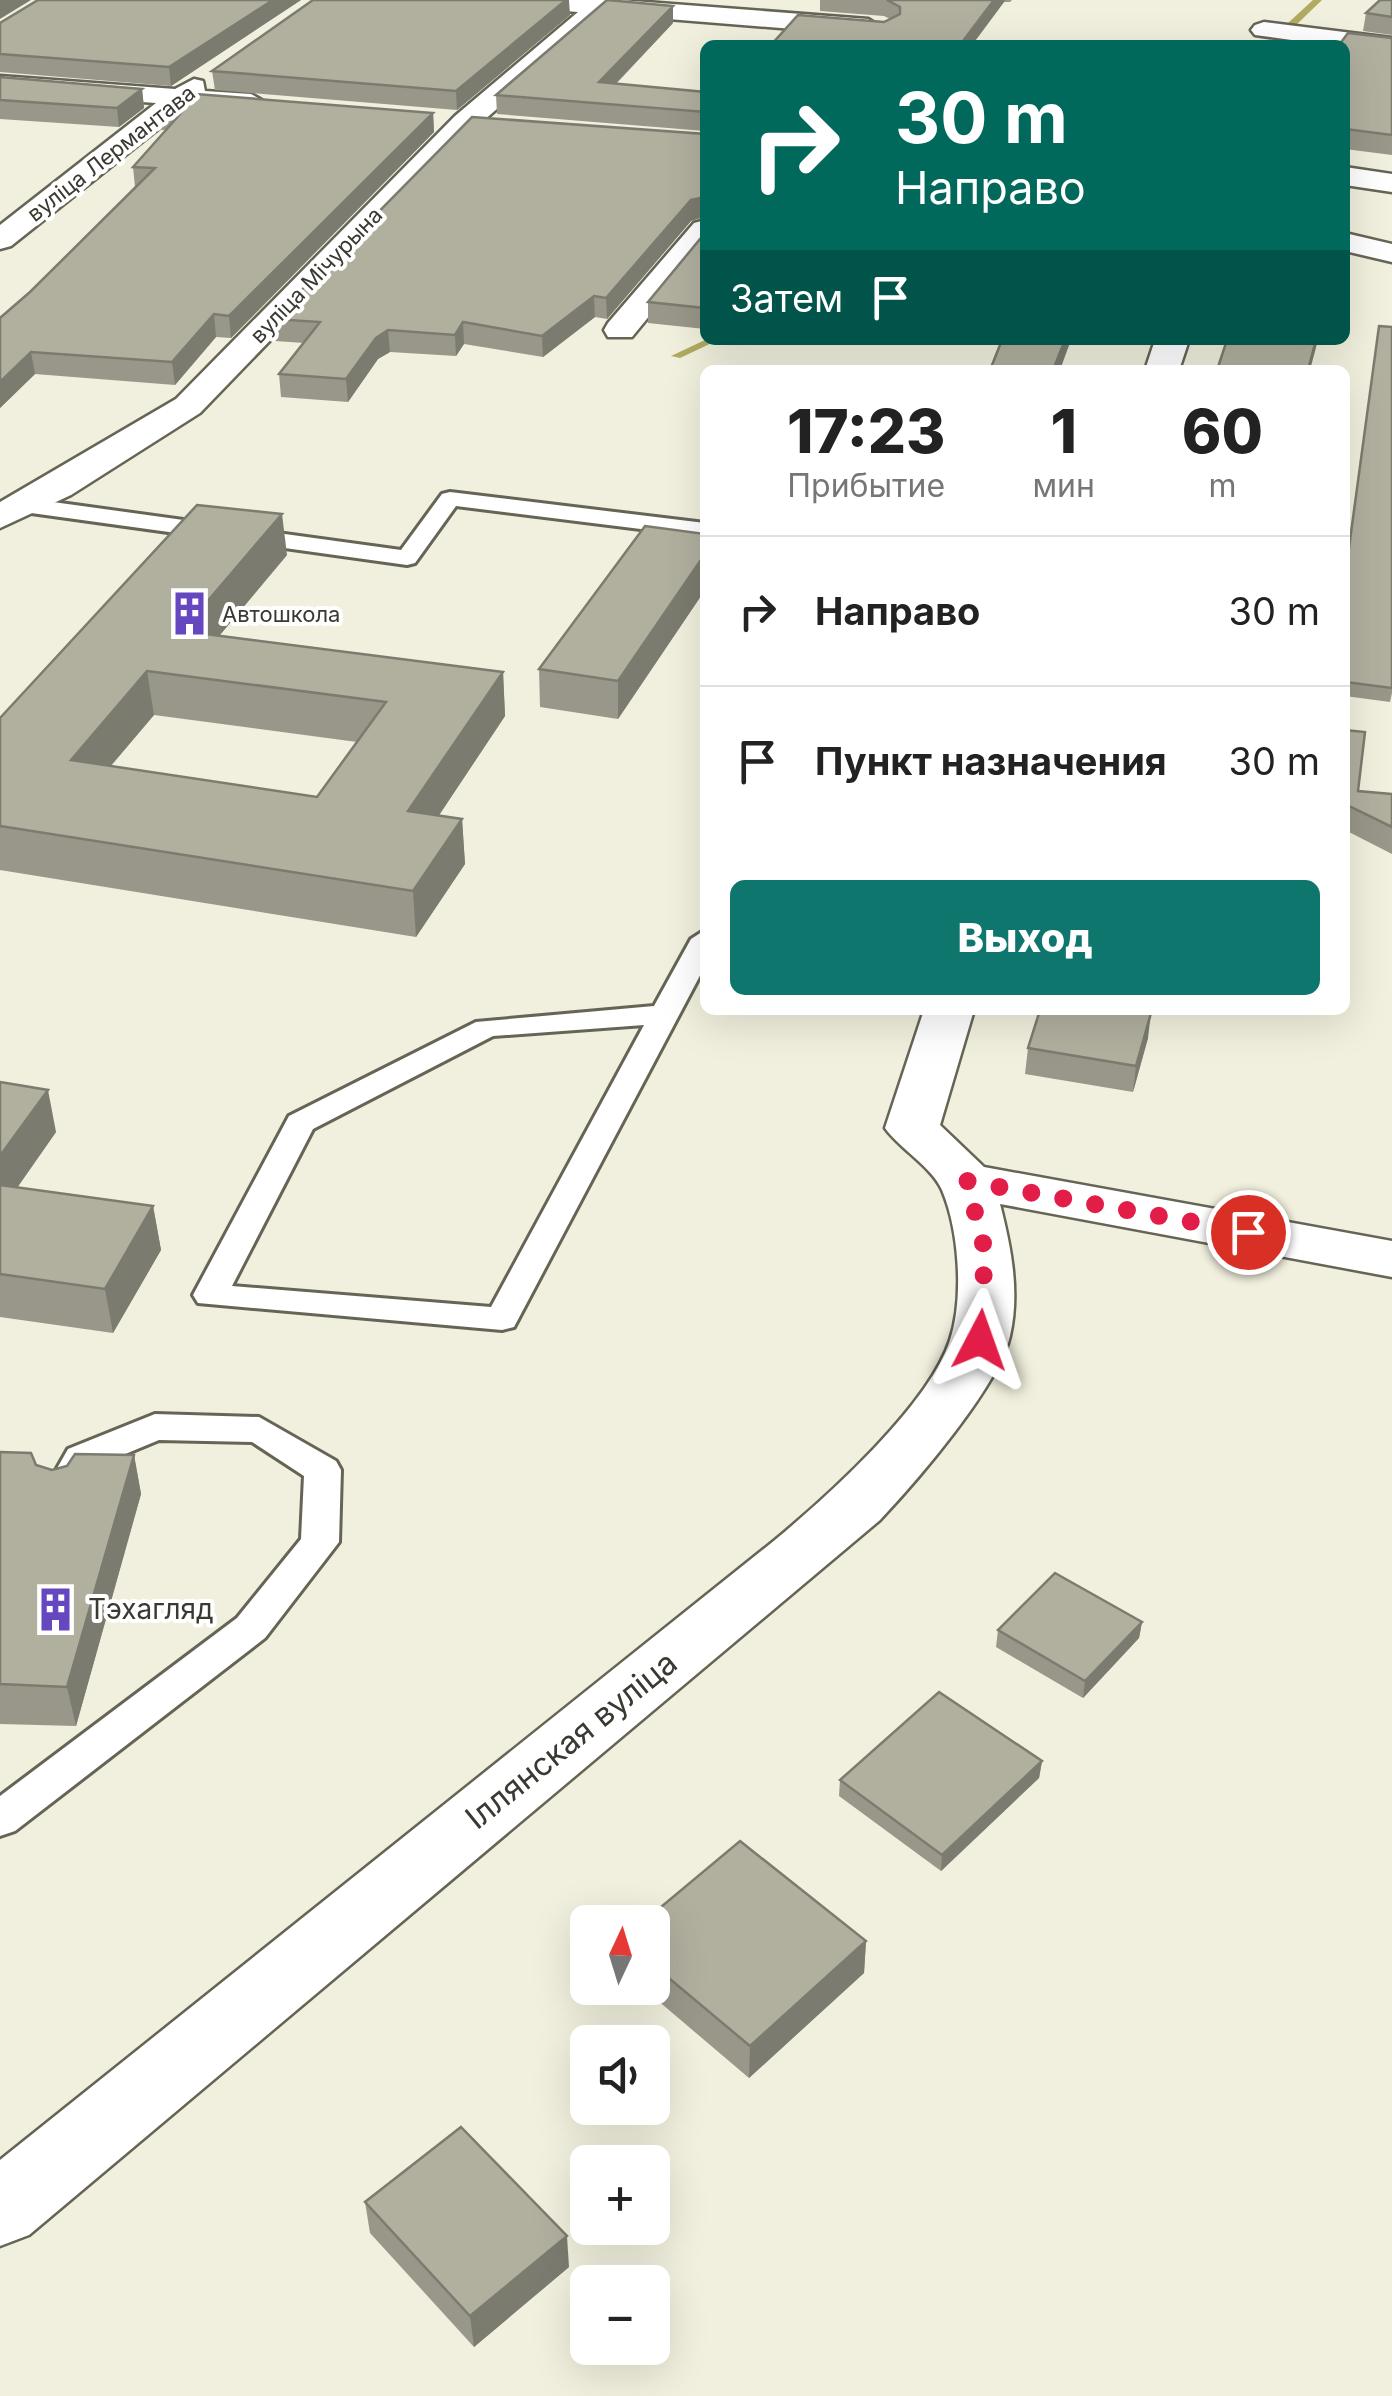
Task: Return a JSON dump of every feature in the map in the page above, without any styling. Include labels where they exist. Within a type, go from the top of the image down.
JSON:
[{"type":"street","points":[[512,0],[604,3],[883,29]]},
{"type":"street","name":"вуліца Мічурына","points":[[12,510],[188,406],[484,124],[604,3]]},
{"type":"street","points":[[1255,38],[1282,10]]},
{"type":"street","points":[[1255,38],[1289,40]]},
{"type":"street","points":[[1350,44],[1392,46]]},
{"type":"street","name":"вуліца Лермантава","points":[[0,240],[213,74]]},
{"type":"street","points":[[0,84],[276,104]]},
{"type":"street","points":[[428,118],[484,124]]},
{"type":"street","points":[[1350,177],[1392,183]]},
{"type":"street","points":[[620,330],[700,235]]},
{"type":"street","points":[[1350,243],[1392,253]]},
{"type":"street","points":[[947,1015],[912,1128],[967,1181],[1392,1259]]},
{"type":"street","name":"Іллянская вуліца","points":[[0,2210],[734,1606],[823,1540],[888,1472],[937,1414],[980,1340],[985,1251],[967,1181]]},
{"type":"lane","points":[[12,510],[406,558],[450,499],[700,529]]},
{"type":"lane","points":[[665,1014],[487,1028],[300,1123],[210,1295],[502,1319],[665,1014],[700,948]]},
{"type":"lane","points":[[0,1819],[251,1628],[320,1542],[323,1470],[259,1430],[155,1427],[80,1458],[61,1493]]},
{"type":"building","points":[[38,0],[273,0],[169,67],[0,54],[0,23]]},
{"type":"building","points":[[313,0],[566,0],[456,91],[212,71]]},
{"type":"building","points":[[607,0],[673,6],[599,82],[700,92],[700,112],[496,95]]},
{"type":"building","points":[[887,0],[994,0],[964,40],[776,40],[798,15],[884,22],[900,14],[900,7]]},
{"type":"building","points":[[1380,0],[1392,0],[1392,17],[1366,13]]},
{"type":"building","points":[[1348,33],[1392,38],[1392,135],[1350,130],[1350,40],[1343,40]]},
{"type":"building","points":[[0,77],[142,89],[117,108],[0,100]]},
{"type":"building","points":[[183,93],[433,113],[229,316],[214,314],[172,362],[31,352],[0,382],[0,318],[155,168],[133,167],[182,112],[160,111]]},
{"type":"building","points":[[472,117],[700,134],[700,198],[691,200],[606,298],[594,296],[542,336],[463,322],[455,335],[388,330],[376,338],[346,379],[279,374],[320,322],[273,319]]},
{"type":"building","points":[[700,239],[700,307],[648,302]]},
{"type":"building","points":[[1379,326],[1392,327],[1392,688],[1350,683],[1350,540]]},
{"type":"building","points":[[1000,345],[1063,345],[1055,365],[992,365]]},
{"type":"building","points":[[1225,345],[1315,345],[1309,365],[1219,365]]},
{"type":"building","points":[[197,505],[282,514],[182,631],[503,672],[408,811],[462,819],[413,891],[0,826],[0,718]],"holes":[[[147,671],[386,702],[317,797],[71,760]]]},
{"type":"building","points":[[645,526],[700,533],[700,561],[618,681],[539,669]]},
{"type":"building","points":[[1350,730],[1365,732],[1358,791],[1392,794],[1392,827],[1350,806]]},
{"type":"building","points":[[1038,1015],[1150,1015],[1136,1066],[1028,1048]]},
{"type":"building","points":[[0,1082],[48,1090],[0,1156]]},
{"type":"building","points":[[0,1185],[153,1206],[105,1289],[0,1274]]},
{"type":"building","name":"Тэхагляд","points":[[0,1452],[31,1453],[36,1465],[52,1470],[67,1466],[75,1454],[134,1455],[67,1687],[0,1684]]},
{"type":"building","points":[[1055,1573],[1142,1622],[1085,1681],[998,1630]]},
{"type":"building","points":[[939,1692],[1042,1761],[942,1855],[840,1780]]},
{"type":"building","points":[[740,1841],[866,1941],[750,2046],[670,1979],[670,1905],[663,1905]]},
{"type":"building","points":[[461,2127],[567,2236],[470,2316],[365,2202]]},
{"type":"waterway","points":[[1291,25],[1318,0]]},
{"type":"waterway","points":[[676,356],[701,345]]},
{"type":"place","name":"Автошкола","points":[[189,614]]},
{"type":"place","name":"Тэхагляд","points":[[55,1609]]},
{"type":"route","points":[[980,1340],[985,1251],[967,1181],[1248,1232]]}]
